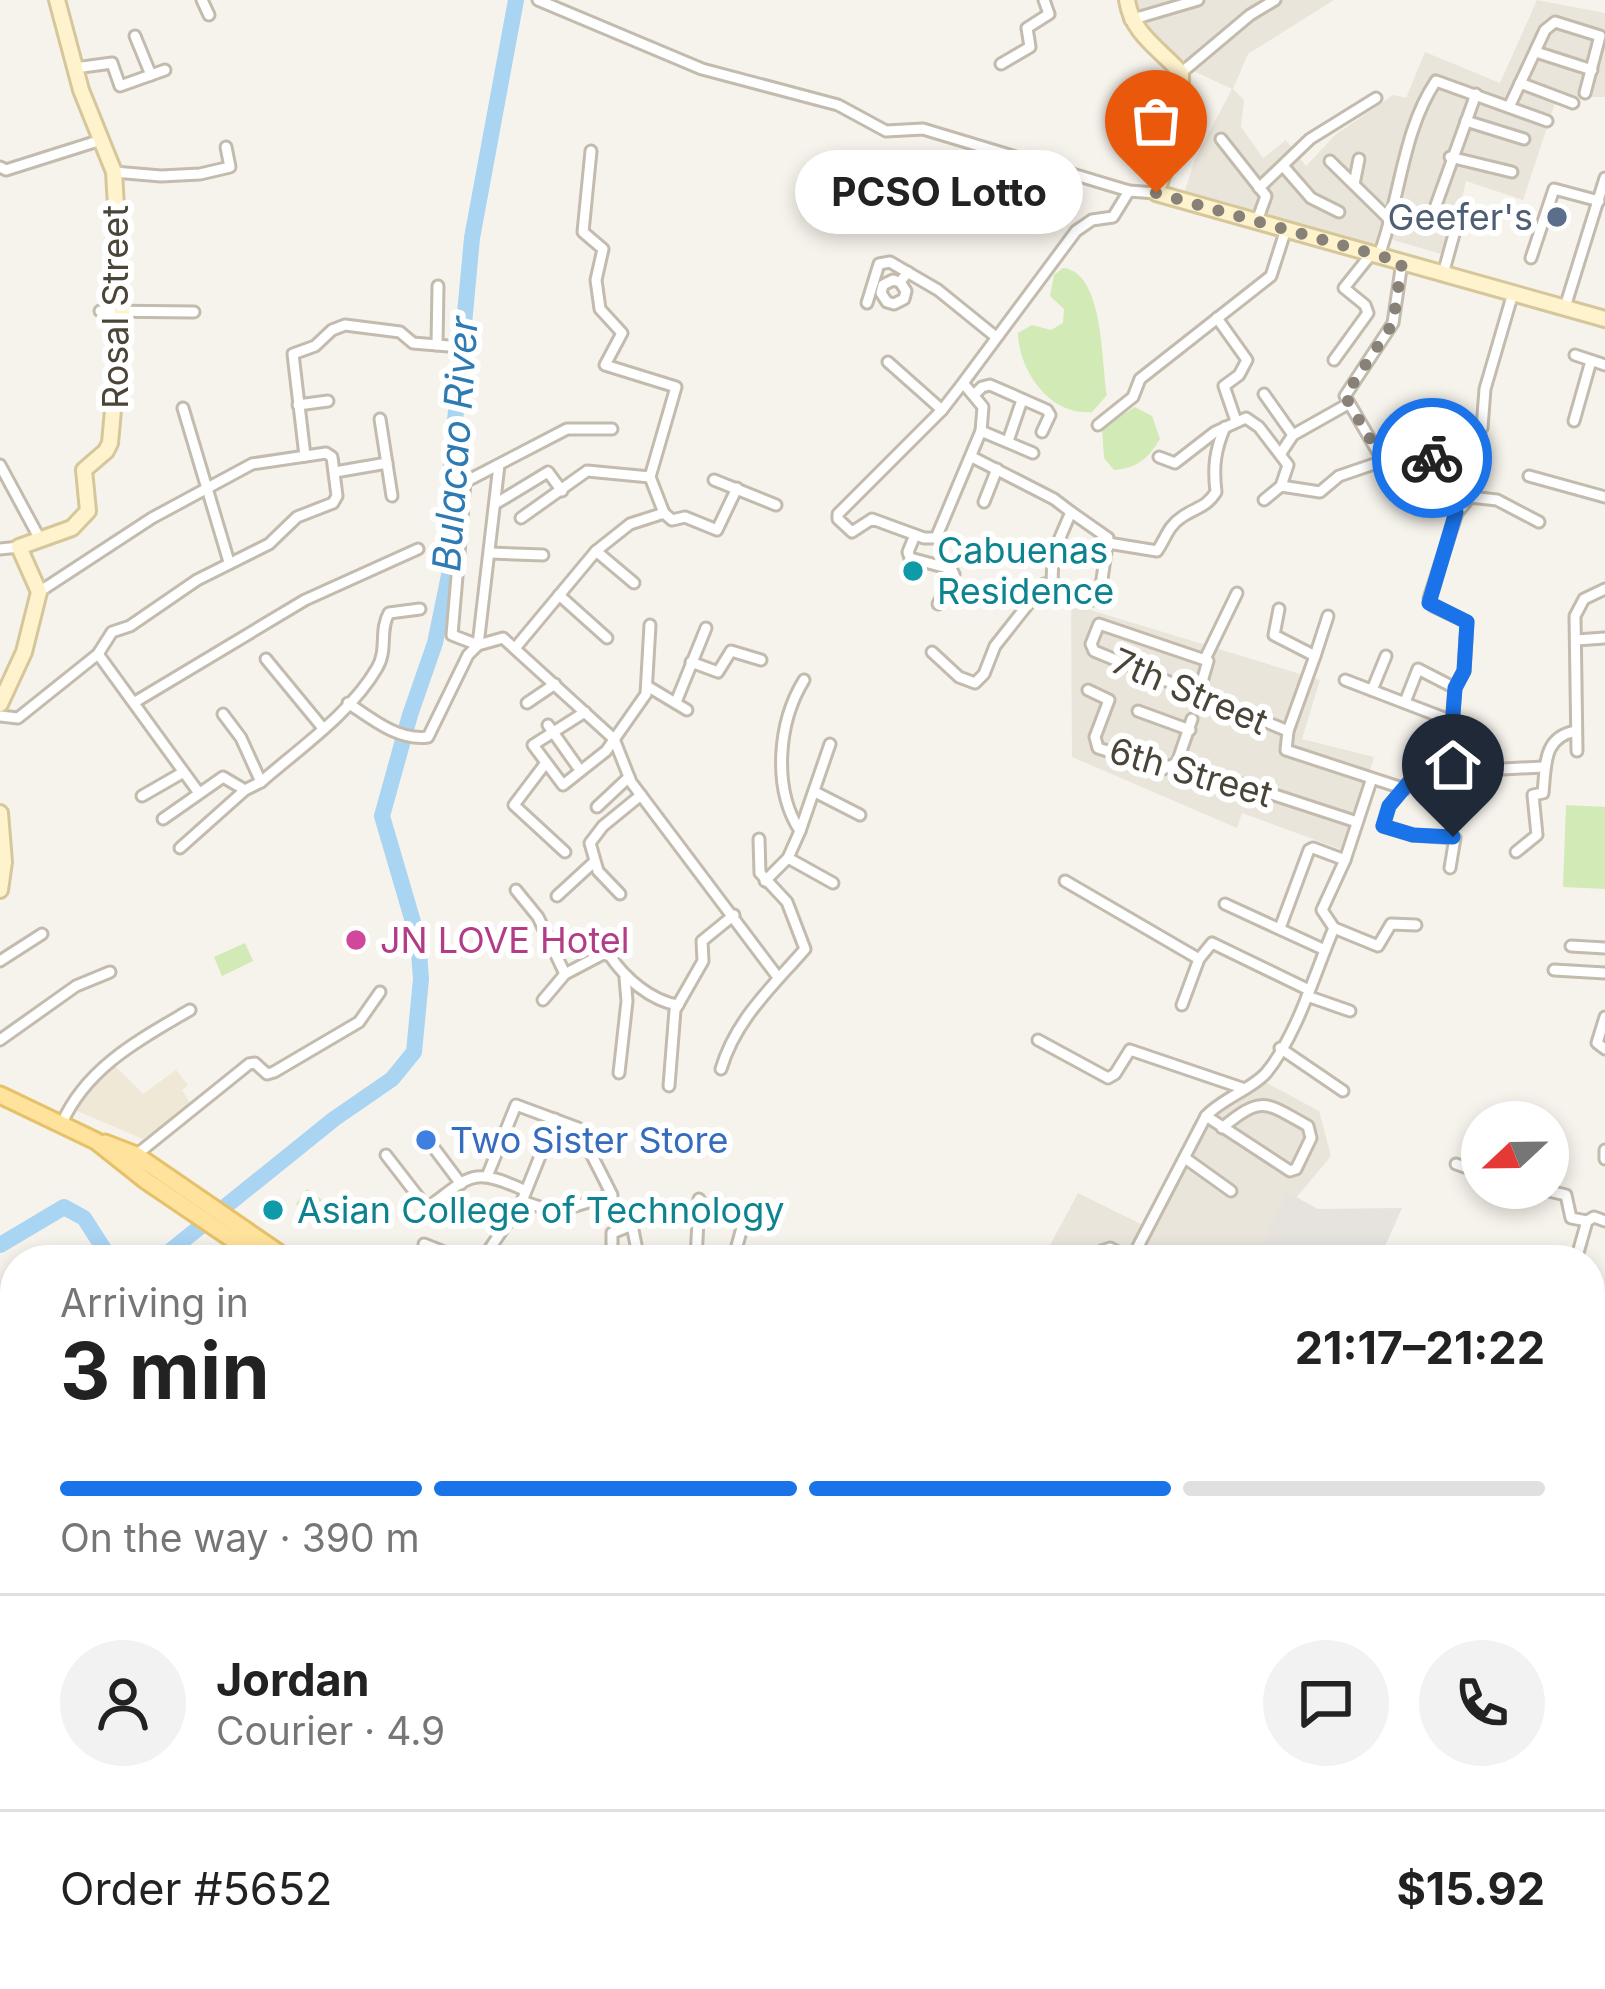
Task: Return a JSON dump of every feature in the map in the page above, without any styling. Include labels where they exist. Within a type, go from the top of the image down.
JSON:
[{"type":"main road","points":[[0,1095],[132,1161],[260,1245]]},
{"type":"main road","points":[[234,1232],[247,1245]]},
{"type":"street","name":"Rosal Street","points":[[0,549],[72,528],[88,511],[84,470],[106,451],[114,426],[122,311],[114,172],[75,68],[58,0]]},
{"type":"street","points":[[202,0],[208,15]]},
{"type":"street","points":[[538,0],[702,69],[838,105],[886,131],[923,128],[1129,190],[1156,193],[1605,319]]},
{"type":"street","points":[[1000,64],[1030,47],[1027,28],[1049,14],[1044,0]]},
{"type":"street","points":[[1127,0],[1137,32],[1181,74],[1180,124],[1156,193]]},
{"type":"street","points":[[1130,20],[1198,0]]},
{"type":"street","points":[[1240,0],[1250,15]]},
{"type":"street","points":[[1131,88],[1181,74],[1250,15],[1275,0]]},
{"type":"street","points":[[1509,107],[1552,22],[1591,31],[1600,40],[1585,93]]},
{"type":"street","points":[[135,36],[151,75]]},
{"type":"street","points":[[1536,52],[1592,70]]},
{"type":"street","points":[[75,68],[112,63],[120,86],[165,70]]},
{"type":"street","points":[[1334,361],[1367,313],[1365,305],[1344,288],[1376,255],[1426,97],[1436,81],[1547,121]]},
{"type":"street","points":[[1520,83],[1573,103]]},
{"type":"street","points":[[1330,161],[1390,220],[1424,224],[1434,218],[1450,157],[1476,94]]},
{"type":"street","points":[[1259,188],[1310,139],[1376,98]]},
{"type":"street","points":[[1466,121],[1524,139]]},
{"type":"street","points":[[1221,139],[1266,199],[1257,221]]},
{"type":"street","points":[[0,167],[6,170],[101,140]]},
{"type":"street","points":[[114,172],[161,176],[230,167],[226,147]]},
{"type":"street","points":[[590,151],[583,232],[603,249],[596,280],[600,309],[622,333],[605,365],[676,387],[650,477],[664,512],[672,520],[686,517],[717,530],[737,488]]},
{"type":"street","points":[[1450,157],[1512,172]]},
{"type":"street","points":[[1354,184],[1359,159]]},
{"type":"street","points":[[1284,167],[1308,195],[1339,212]]},
{"type":"street","points":[[1565,307],[1605,178]]},
{"type":"street","points":[[963,383],[985,412],[972,457],[936,538],[872,519],[854,533],[837,516],[943,410],[997,337],[1076,231],[1092,220],[1113,217],[1129,190]]},
{"type":"street","points":[[1532,258],[1554,190],[1600,206]]},
{"type":"street","points":[[1443,274],[1461,209]]},
{"type":"street","points":[[1097,425],[1132,397],[1140,379],[1271,276],[1286,229]]},
{"type":"street","points":[[866,303],[880,262],[890,262],[904,277],[938,290],[997,337]]},
{"type":"street","points":[[1383,461],[1348,404],[1346,391],[1393,323],[1402,262]]},
{"type":"street","points":[[436,345],[438,286]]},
{"type":"street","points":[[1482,428],[1484,389],[1513,293]]},
{"type":"street","points":[[100,311],[194,312]]},
{"type":"street","points":[[1108,543],[1157,550],[1166,530],[1216,493],[1217,446],[1231,424],[1224,386],[1239,375],[1247,360],[1217,318]]},
{"type":"street","points":[[305,456],[292,354],[315,346],[339,326],[400,332],[413,343],[449,346]]},
{"type":"street","points":[[1575,355],[1605,365]]},
{"type":"street","points":[[1574,422],[1591,361]]},
{"type":"street","points":[[888,362],[943,410]]},
{"type":"street","points":[[974,395],[990,386],[1047,410],[1050,416],[1042,433]]},
{"type":"street","points":[[1264,394],[1293,435]]},
{"type":"street","points":[[1008,441],[1022,400]]},
{"type":"street","points":[[298,405],[328,401]]},
{"type":"street","points":[[1281,453],[1293,435],[1348,404]]},
{"type":"street","points":[[183,408],[229,562]]},
{"type":"street","points":[[1159,457],[1175,463],[1246,418],[1288,465],[1281,486],[1264,500]]},
{"type":"street","points":[[380,419],[392,496]]},
{"type":"street","points":[[478,645],[452,635],[465,482],[567,429],[612,429]]},
{"type":"street","points":[[981,431],[1033,453]]},
{"type":"street","points":[[1281,486],[1320,492],[1339,476],[1424,442],[1456,512]]},
{"type":"street","points":[[0,716],[18,718],[98,654],[112,632],[130,626],[229,562],[268,544],[297,517],[333,503],[337,496],[329,454],[252,464],[152,518],[39,592]]},
{"type":"street","points":[[932,652],[959,677],[975,683],[984,674],[995,646],[1044,584],[1092,600],[1100,593],[1108,543],[1102,530],[972,457]]},
{"type":"street","points":[[334,472],[387,463]]},
{"type":"street","points":[[0,465],[40,541]]},
{"type":"street","points":[[478,645],[499,465]]},
{"type":"street","points":[[984,502],[997,469]]},
{"type":"street","points":[[521,518],[587,471],[650,477]]},
{"type":"street","points":[[495,504],[548,472],[562,491]]},
{"type":"street","points":[[1529,476],[1605,497]]},
{"type":"street","points":[[714,480],[776,505]]},
{"type":"street","points":[[1443,484],[1470,496],[1497,500],[1539,521]]},
{"type":"street","points":[[1450,868],[1455,838],[1384,828],[1389,806],[1417,774],[1446,781],[1467,622],[1433,606],[1429,598],[1456,512],[1470,496]]},
{"type":"street","points":[[516,647],[596,550],[630,524],[664,512]]},
{"type":"street","points":[[1052,583],[1053,554],[1071,512]]},
{"type":"street","points":[[920,536],[908,552],[910,558],[951,569],[954,574],[938,604]]},
{"type":"street","points":[[0,704],[24,652],[39,592],[19,547]]},
{"type":"street","points":[[135,702],[305,600],[418,549]]},
{"type":"street","points":[[596,550],[634,583]]},
{"type":"street","points":[[491,553],[543,555]]},
{"type":"street","points":[[1577,751],[1577,607],[1590,593],[1605,589]]},
{"type":"street","points":[[1199,692],[1209,664],[1205,659],[1238,593]]},
{"type":"street","points":[[559,596],[607,638]]},
{"type":"street","points":[[180,848],[348,703],[383,655],[384,621],[389,613],[420,609]]},
{"type":"street","points":[[1279,609],[1274,635],[1315,656]]},
{"type":"street","points":[[1288,731],[1328,616]]},
{"type":"street","name":"7th Street","points":[[1205,659],[1103,624],[1097,628],[1092,649],[1288,731],[1285,744],[1290,754],[1405,789]]},
{"type":"street","points":[[585,712],[550,728],[533,745],[565,785],[614,739],[646,694],[650,625]]},
{"type":"street","points":[[676,702],[706,628]]},
{"type":"street","points":[[348,703],[386,728],[414,738],[428,737],[468,655],[497,637],[516,647],[614,739],[641,795],[777,976]]},
{"type":"street","points":[[1576,640],[1605,638]]},
{"type":"street","points":[[692,662],[718,672],[731,651],[760,660]]},
{"type":"street","points":[[98,654],[200,794]]},
{"type":"street","points":[[1372,690],[1386,656]]},
{"type":"street","points":[[266,659],[322,727]]},
{"type":"street","points":[[1405,702],[1418,669],[1455,688]]},
{"type":"street","points":[[800,831],[782,792],[788,714],[804,680]]},
{"type":"street","points":[[1345,680],[1452,721]]},
{"type":"street","points":[[527,703],[556,684]]},
{"type":"street","points":[[647,686],[687,710]]},
{"type":"street","name":"6th Street","points":[[1088,690],[1106,696],[1110,704],[1095,743],[1098,748],[1163,769],[1177,763],[1357,822]]},
{"type":"street","points":[[1138,711],[1191,724],[1177,763]]},
{"type":"street","points":[[223,715],[241,738],[261,782]]},
{"type":"street","points":[[550,728],[578,766]]},
{"type":"street","points":[[1516,852],[1537,835],[1533,795],[1544,793],[1543,767],[1557,736],[1576,730]]},
{"type":"street","points":[[765,881],[788,858],[830,744]]},
{"type":"street","points":[[545,764],[514,806],[565,852]]},
{"type":"street","points":[[1503,769],[1543,767]]},
{"type":"street","points":[[142,796],[182,773]]},
{"type":"street","points":[[163,819],[225,777],[244,790]]},
{"type":"street","points":[[597,807],[629,777]]},
{"type":"street","points":[[1371,781],[1345,860],[1322,910],[1334,928],[1378,946],[1391,924],[1416,925]]},
{"type":"street","points":[[815,792],[860,815]]},
{"type":"street","points":[[620,894],[594,862],[590,843],[641,795]]},
{"type":"street","points":[[0,812],[4,862],[0,890]]},
{"type":"street","points":[[721,1069],[737,1028],[805,947],[787,902],[760,873],[759,839]]},
{"type":"street","points":[[1280,928],[1311,849],[1345,860]]},
{"type":"street","points":[[788,858],[833,883]]},
{"type":"street","points":[[557,896],[594,862]]},
{"type":"street","points":[[1065,881],[1199,959]]},
{"type":"street","points":[[516,890],[538,917],[565,974]]},
{"type":"street","points":[[1225,904],[1325,950]]},
{"type":"street","points":[[668,1087],[678,1005],[703,961],[702,941],[734,915]]},
{"type":"street","points":[[1140,1245],[1206,1117],[1220,1101],[1266,1073],[1308,993],[1334,928]]},
{"type":"street","points":[[0,961],[42,934]]},
{"type":"street","points":[[1182,1005],[1199,959],[1215,943],[1350,1011]]},
{"type":"street","points":[[1571,946],[1605,948]]},
{"type":"street","points":[[543,1000],[565,974],[610,956],[625,978],[627,1001],[619,1073]]},
{"type":"street","points":[[1554,970],[1605,974]]},
{"type":"street","points":[[0,1040],[76,986],[110,971]]},
{"type":"street","points":[[625,978],[645,987],[658,1000],[678,1005]]},
{"type":"street","points":[[132,1161],[249,1064],[255,1063],[267,1074],[274,1072],[359,1022],[380,992]]},
{"type":"street","points":[[62,1123],[90,1076],[190,1010]]},
{"type":"street","points":[[1605,1017],[1597,1043],[1605,1049]]},
{"type":"street","points":[[1038,1040],[1108,1078],[1130,1050],[1242,1088]]},
{"type":"street","points":[[1280,1048],[1342,1091]]},
{"type":"street","points":[[1206,1117],[1222,1127],[1294,1171],[1310,1145],[1310,1129],[1266,1102],[1256,1103],[1222,1127]]},
{"type":"street","points":[[386,1155],[427,1208],[469,1178],[488,1174],[555,1212],[612,1195],[578,1128],[516,1105],[488,1174]]},
{"type":"street","points":[[492,1245],[523,1196],[555,1119]]},
{"type":"street","points":[[428,1140],[460,1184]]},
{"type":"street","points":[[1185,1158],[1231,1191]]},
{"type":"street","points":[[1456,1164],[1461,1166]]},
{"type":"street","points":[[697,1245],[699,1199]]},
{"type":"street","points":[[1568,1209],[1569,1217],[1587,1221]]},
{"type":"street","points":[[1580,1245],[1587,1221],[1594,1216],[1605,1221]]},
{"type":"street","points":[[612,1245],[612,1233],[632,1225],[636,1245]]},
{"type":"street","points":[[737,1245],[742,1228]]},
{"type":"shaded area","points":[[1131,0],[1334,0],[1248,54],[1233,89],[1244,100],[1241,127],[1263,158],[1286,140],[1306,166],[1335,135],[1393,95],[1406,98],[1425,52],[1500,83],[1537,0],[1605,13],[1605,97],[1557,97],[1523,200],[1466,181],[1448,256],[1379,236],[1376,251],[1183,197],[1195,159],[1232,89],[1181,65],[1142,32]]},
{"type":"shaded area","points":[[1071,604],[1320,680],[1302,739],[1374,757],[1345,851],[1242,813],[1237,828],[1072,757]]},
{"type":"shaded area","points":[[113,1064],[143,1094],[176,1070],[188,1085],[182,1090],[192,1106],[143,1139],[72,1109],[90,1081]]},
{"type":"shaded area","points":[[1265,1082],[1319,1111],[1331,1156],[1296,1198],[1288,1193],[1262,1245],[1050,1245],[1078,1193],[1151,1229],[1223,1102]]},
{"type":"shaded area","points":[[1287,1192],[1318,1209],[1402,1208],[1386,1245],[1261,1245]]},
{"type":"green space","points":[[1063,268],[1076,273],[1086,285],[1098,320],[1107,395],[1092,412],[1063,407],[1050,399],[1031,376],[1020,347],[1018,333],[1032,325],[1051,330],[1063,323],[1064,309],[1050,296],[1054,275]]},
{"type":"green space","points":[[1135,407],[1152,416],[1160,439],[1141,461],[1114,470],[1104,458],[1102,428]]},
{"type":"green space","points":[[1566,805],[1605,807],[1605,889],[1563,887]]},
{"type":"green space","points":[[245,943],[253,961],[222,976],[214,957]]},
{"type":"green space","points":[[307,1189],[337,1211],[326,1226],[296,1204]]},
{"type":"waterway","name":"Bulacao River","points":[[178,1245],[334,1119],[392,1079],[414,1052],[421,979],[418,939],[382,816],[435,643],[449,575],[449,486],[472,238],[516,0]]},
{"type":"waterway","name":"Bulacao River","points":[[0,1245],[64,1207],[84,1218],[101,1245]]},
{"type":"way so far","points":[[1156,193],[1402,262],[1393,323],[1345,396],[1383,461],[1418,441],[1424,442],[1432,458]]},
{"type":"place","name":"PCSO Lotto","points":[[1156,193]]},
{"type":"place","name":"Geefer's","points":[[1557,217]]},
{"type":"place","name":"Cabuenas Residence","points":[[913,571]]},
{"type":"place","name":"JN LOVE Hotel","points":[[356,940]]},
{"type":"place","name":"Two Sister Store","points":[[426,1140]]},
{"type":"place","name":"Asian College of Technology","points":[[273,1210]]},
{"type":"route","points":[[1432,458],[1456,512],[1429,603],[1467,622],[1464,671],[1455,688],[1448,780],[1415,775],[1389,806],[1383,826],[1413,835],[1453,837]]}]
